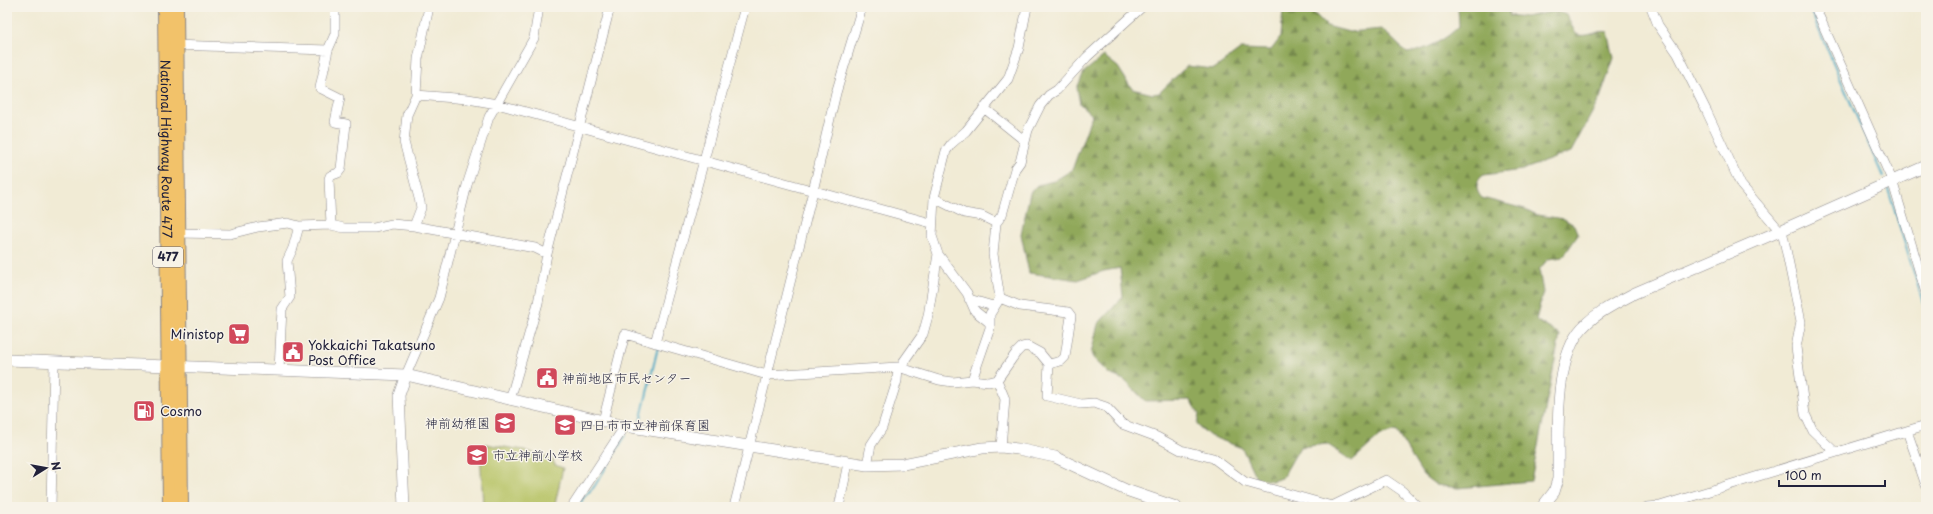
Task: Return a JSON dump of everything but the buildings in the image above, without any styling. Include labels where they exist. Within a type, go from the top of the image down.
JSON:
[{"type":"highway","name":"National Highway Route 477","points":[[165,7],[171,45],[179,233],[170,507]]},
{"type":"highway","name":"National Highway Route 477","points":[[176,7],[171,45],[174,366],[181,507]]},
{"type":"street","points":[[332,225],[329,179],[330,176],[338,173],[341,169],[346,124],[335,122],[340,98],[320,88],[328,50],[335,34],[335,7]]},
{"type":"street","points":[[414,226],[421,208],[404,142],[407,115],[416,95],[418,59],[428,7]]},
{"type":"street","points":[[404,507],[399,395],[439,298],[467,185],[489,117],[534,38],[539,7]]},
{"type":"street","points":[[510,400],[538,303],[548,254],[610,7]]},
{"type":"street","points":[[658,344],[745,7]]},
{"type":"street","points":[[734,507],[836,93],[862,7]]},
{"type":"street","points":[[990,322],[975,311],[967,293],[938,254],[932,236],[931,223],[934,198],[946,151],[951,144],[966,131],[1008,78],[1023,30],[1027,7]]},
{"type":"street","points":[[972,380],[990,328],[994,306],[1000,298],[993,254],[996,223],[1002,216],[1015,169],[1020,162],[1028,130],[1040,106],[1049,94],[1057,90],[1086,57],[1142,7]]},
{"type":"street","points":[[1651,7],[1658,25],[1678,54],[1741,185],[1781,230],[1801,322],[1796,347],[1805,414],[1813,431],[1835,452]]},
{"type":"street","points":[[1815,7],[1892,180],[1926,293]]},
{"type":"street","points":[[171,45],[328,50]]},
{"type":"street","points":[[416,95],[468,99],[497,104],[931,223]]},
{"type":"street","points":[[984,108],[1025,141]]},
{"type":"street","points":[[1545,506],[1554,492],[1558,479],[1561,381],[1568,353],[1581,329],[1615,304],[1635,293],[1926,166]]},
{"type":"street","points":[[934,198],[964,213],[982,216],[996,223]]},
{"type":"street","points":[[179,233],[230,234],[258,227],[288,223],[300,226],[332,225],[344,228],[374,228],[392,224],[414,226],[534,248],[548,254]]},
{"type":"street","points":[[279,370],[282,309],[290,297],[287,261],[300,226]]},
{"type":"street","points":[[867,465],[871,445],[882,428],[900,367],[923,334],[928,316],[938,254]]},
{"type":"street","points":[[1000,298],[1020,306],[1068,312],[1071,316],[1065,357],[1061,361],[1049,364]]},
{"type":"street","points":[[969,299],[994,306]]},
{"type":"street","points":[[603,421],[625,334],[767,375],[900,367],[939,380],[953,382],[972,380],[989,382],[997,380],[1022,347],[1027,346],[1033,348],[1049,364],[1047,396],[1081,404],[1094,403],[1106,407],[1122,424],[1157,437],[1181,450],[1213,458],[1245,482],[1332,506],[1386,480],[1402,491],[1418,507]]},
{"type":"street","points":[[7,360],[406,375],[625,426],[867,465],[903,464],[982,448],[1001,447],[1024,450],[1055,457],[1126,490],[1176,507]]},
{"type":"street","points":[[50,507],[54,362]]},
{"type":"street","points":[[997,380],[1005,398],[1001,447]]},
{"type":"street","points":[[1647,507],[1661,506],[1926,425]]},
{"type":"street","points":[[572,507],[625,426]]},
{"type":"street","points":[[1907,431],[1926,485]]},
{"type":"street","points":[[839,507],[848,463]]},
{"type":"green space","points":[[1283,7],[1312,7],[1312,11],[1327,26],[1349,32],[1382,29],[1407,53],[1428,47],[1442,40],[1454,31],[1459,26],[1458,7],[1508,7],[1509,15],[1525,17],[1556,11],[1566,15],[1576,34],[1588,35],[1604,31],[1608,32],[1614,58],[1600,98],[1571,152],[1522,170],[1484,175],[1479,180],[1477,186],[1478,192],[1482,198],[1525,209],[1537,215],[1564,219],[1574,225],[1578,235],[1563,257],[1548,259],[1539,270],[1543,292],[1536,320],[1560,335],[1531,481],[1458,488],[1436,485],[1423,475],[1396,431],[1380,436],[1352,461],[1327,444],[1300,447],[1282,478],[1272,481],[1256,478],[1242,448],[1210,436],[1197,425],[1199,414],[1190,400],[1145,401],[1124,380],[1109,374],[1093,358],[1091,353],[1098,324],[1123,297],[1120,268],[1104,271],[1078,280],[1029,273],[1021,234],[1030,193],[1037,185],[1054,181],[1072,170],[1092,115],[1080,104],[1077,88],[1084,72],[1104,56],[1118,67],[1132,89],[1153,94],[1159,93],[1187,66],[1214,69],[1241,49],[1271,50],[1281,37]]},
{"type":"green space","points":[[485,444],[524,450],[552,459],[555,465],[563,468],[553,507],[483,507],[480,450]]},
{"type":"waterway","points":[[1809,7],[1883,177]]},
{"type":"waterway","points":[[1888,189],[1926,312]]},
{"type":"waterway","points":[[640,422],[658,347]]},
{"type":"waterway","points":[[579,507],[583,498],[594,487],[626,435]]},
{"type":"place","name":"Ministop","points":[[239,334]]},
{"type":"place","name":"Yokkaichi Takatsuno Post Office","points":[[293,352]]},
{"type":"place","name":"神前地区市民センター","points":[[547,378]]},
{"type":"place","name":"Cosmo","points":[[144,411]]},
{"type":"place","name":"神前幼稚園","points":[[505,423]]},
{"type":"place","name":"四日市市立神前保育園","points":[[565,425]]},
{"type":"place","name":"市立神前小学校","points":[[477,455]]}]
